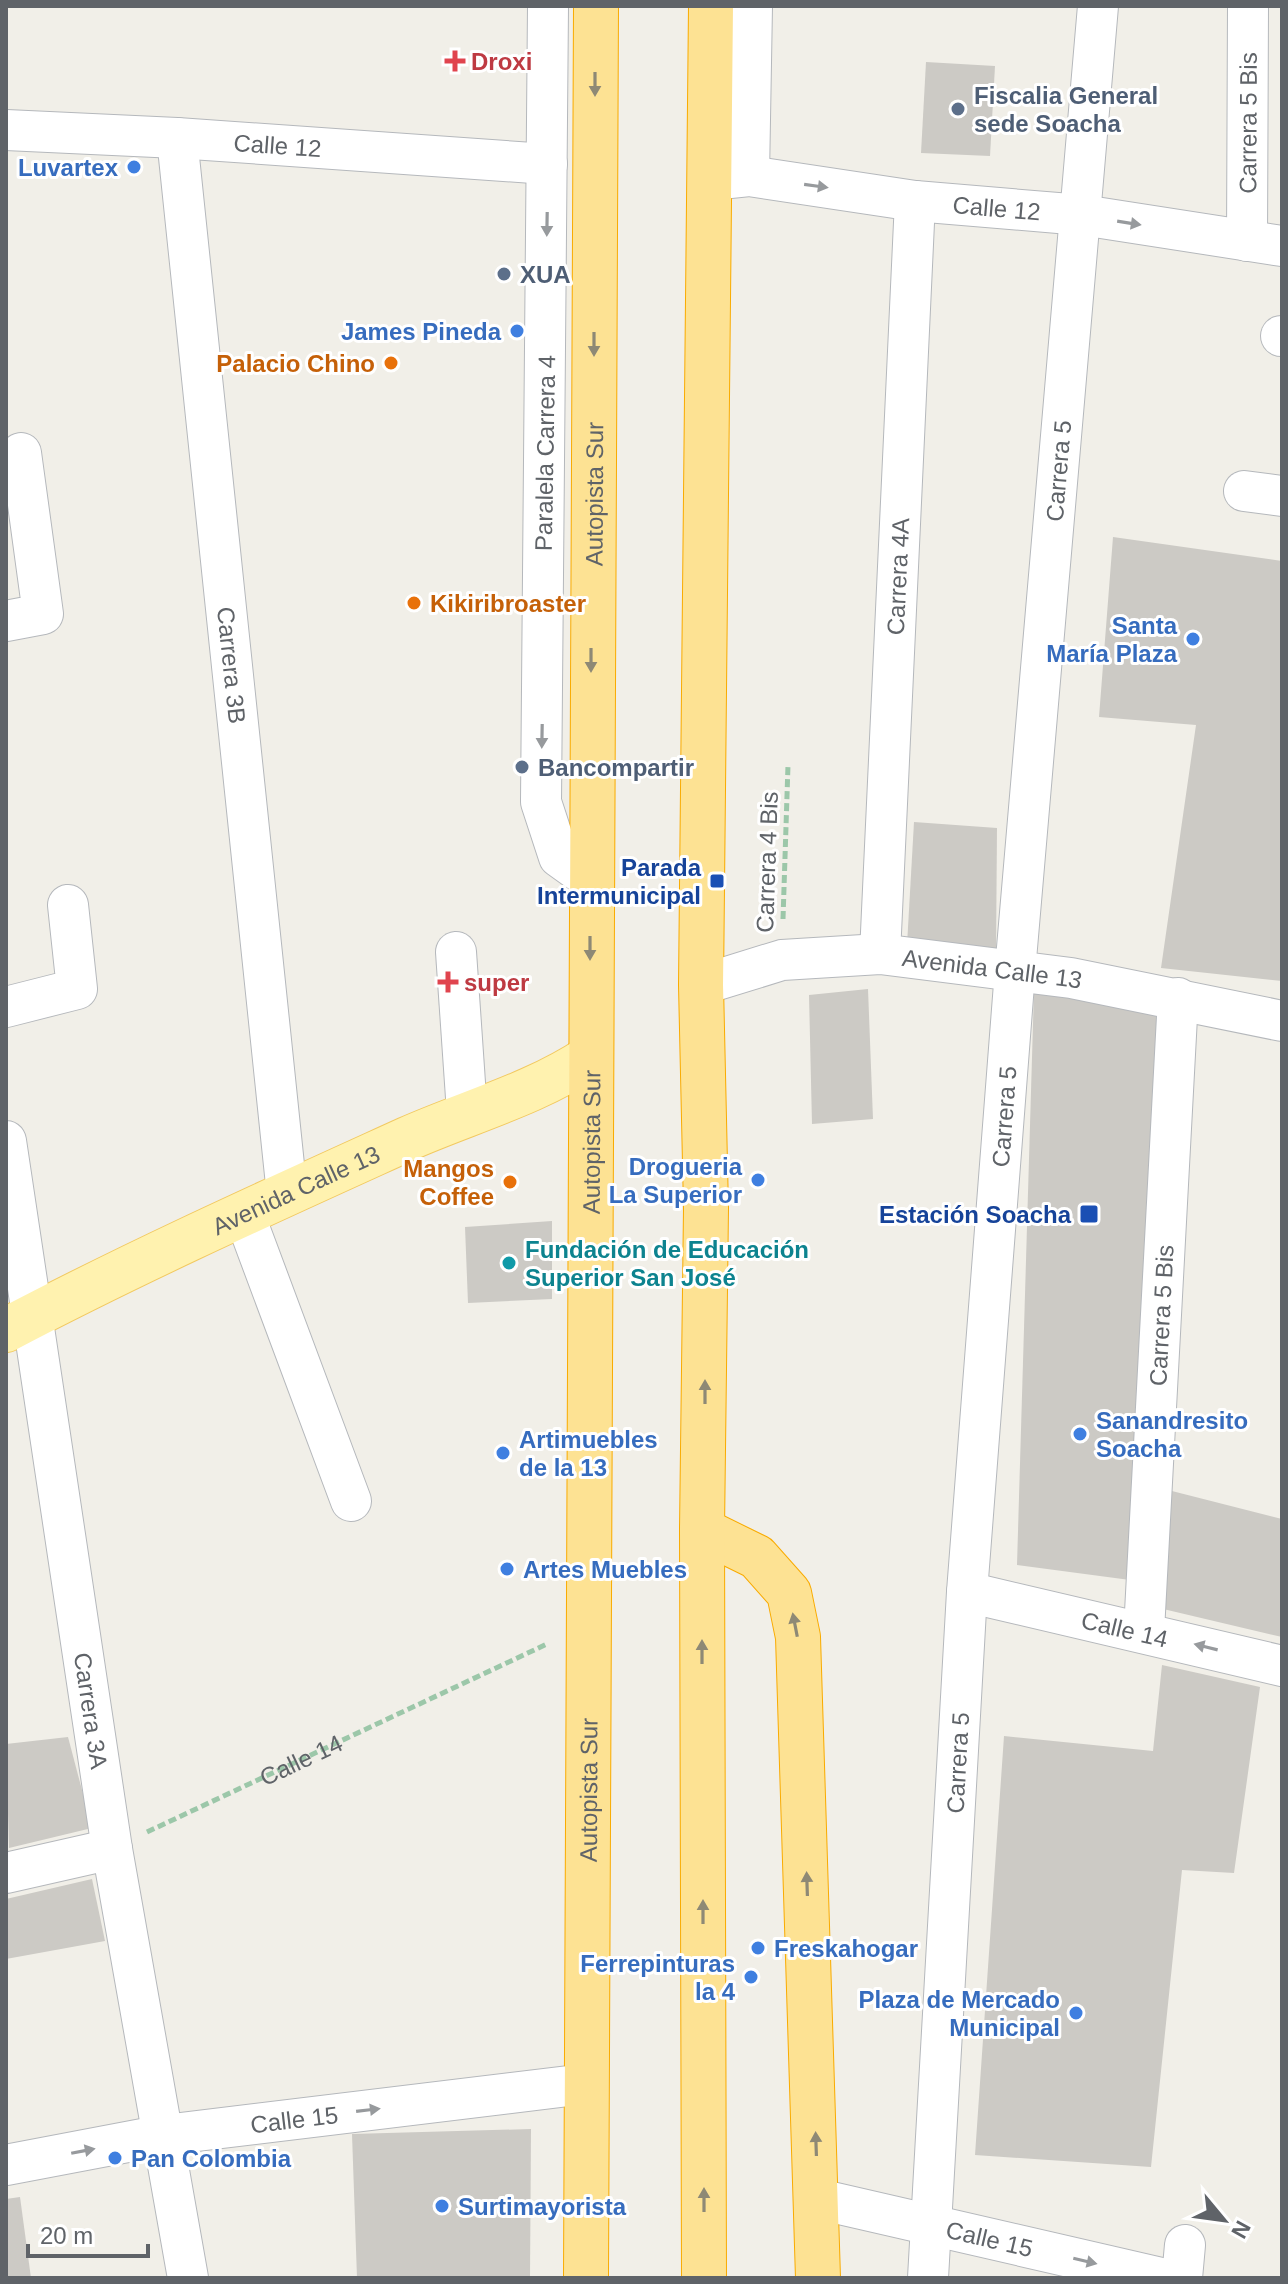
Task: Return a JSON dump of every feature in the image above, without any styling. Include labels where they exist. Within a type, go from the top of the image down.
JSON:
[{"type":"highway","name":"Autopista Sur","points":[[586,2278],[596,6]]},
{"type":"highway","points":[[704,2278],[702,1530],[706,1208],[701,985],[730,178],[711,6]]},
{"type":"highway","points":[[702,1530],[757,1557],[789,1593],[798,1637],[818,2199],[818,2278]]},
{"type":"main road","name":"Avenida Calle 13","points":[[19,1324],[287,1194],[467,1112],[558,1078],[590,1057]]},
{"type":"street","name":"Paralela Carrera 4","points":[[548,6],[541,802],[559,857],[591,880]]},
{"type":"street","points":[[730,178],[752,6]]},
{"type":"street","name":"Carrera 5","points":[[928,2278],[967,1592],[1015,971],[1098,6]]},
{"type":"street","name":"Carrera 5 Bis","points":[[1248,6],[1265,244]]},
{"type":"street","name":"Calle 12","points":[[6,130],[177,138],[547,164]]},
{"type":"street","name":"Carrera 3B","points":[[177,138],[287,1194]]},
{"type":"street","name":"Calle 12","points":[[730,178],[915,201],[1082,215],[1265,244]]},
{"type":"street","name":"Carrera 4A","points":[[880,954],[915,201]]},
{"type":"street","points":[[6,621],[43,614],[21,453]]},
{"type":"street","points":[[6,1007],[77,989],[68,905]]},
{"type":"street","points":[[456,952],[467,1112]]},
{"type":"street","name":"Avenida Calle 13","points":[[701,985],[782,960],[880,954],[1015,971],[1178,998],[1282,1021]]},
{"type":"street","name":"Carrera 5 Bis","points":[[1144,1631],[1178,998]]},
{"type":"street","name":"Carrera 3A","points":[[6,1141],[19,1324],[188,2278]]},
{"type":"street","points":[[244,1214],[351,1501]]},
{"type":"street","name":"Calle 14","points":[[967,1592],[1144,1631],[1282,1666]]},
{"type":"street","points":[[6,1873],[112,1849]]},
{"type":"street","name":"Calle 15","points":[[6,2165],[164,2135],[585,2084]]},
{"type":"street","name":"Calle 15","points":[[818,2199],[1161,2278]]},
{"type":"path","name":"Carrera 4 Bis","points":[[782,960],[788,765]]},
{"type":"path","name":"Calle 14","points":[[112,1849],[588,1626]]},
{"type":"building","name":"Fiscalia General sede Soacha","points":[[926,62],[995,66],[990,156],[921,153]]},
{"type":"building","points":[[1113,537],[1282,561],[1282,981],[1161,968],[1196,725],[1099,717]]},
{"type":"building","points":[[914,822],[997,828],[996,953],[907,945]]},
{"type":"building","points":[[868,989],[873,1119],[812,1124],[809,995]]},
{"type":"building","points":[[1034,990],[1161,1009],[1130,1580],[1017,1565]]},
{"type":"building","name":"Fundación de Educación Superior San José","points":[[552,1221],[552,1299],[468,1303],[465,1227]]},
{"type":"building","points":[[1168,1490],[1282,1519],[1282,1637],[1159,1608]]},
{"type":"building","name":"Plaza de Mercado Municipal","points":[[1162,1665],[1260,1687],[1234,1873],[1182,1870],[1151,2167],[975,2155],[1004,1736],[1153,1751]]},
{"type":"building","points":[[68,1737],[92,1828],[9,1848],[6,1744]]},
{"type":"building","points":[[92,1879],[105,1941],[6,1959],[6,1899]]},
{"type":"building","name":"Surtimayorista","points":[[531,2129],[530,2278],[357,2278],[352,2134]]},
{"type":"building","points":[[20,2197],[31,2278],[6,2278],[6,2199]]},
{"type":"place","name":"Droxi","points":[[455,61]]},
{"type":"place","name":"Fiscalia General sede Soacha","points":[[958,109]]},
{"type":"place","name":"Luvartex","points":[[134,167]]},
{"type":"place","name":"XUA","points":[[504,274]]},
{"type":"place","name":"James Pineda","points":[[517,331]]},
{"type":"place","name":"Palacio Chino","points":[[391,363]]},
{"type":"place","name":"Kikiribroaster","points":[[414,603]]},
{"type":"place","name":"Santa María Plaza","points":[[1193,639]]},
{"type":"place","name":"Bancompartir","points":[[522,767]]},
{"type":"place","name":"Parada Intermunicipal","points":[[717,881]]},
{"type":"place","name":"super","points":[[448,982]]},
{"type":"place","name":"Drogueria La Superior","points":[[758,1180]]},
{"type":"place","name":"Mangos Coffee","points":[[510,1182]]},
{"type":"place","name":"Estación Soacha","points":[[1089,1214]]},
{"type":"place","name":"Fundación de Educación Superior San José","points":[[509,1263]]},
{"type":"place","name":"Sanandresito Soacha","points":[[1080,1434]]},
{"type":"place","name":"Artimuebles de la 13","points":[[503,1453]]},
{"type":"place","name":"Artes Muebles","points":[[507,1569]]},
{"type":"place","name":"Freskahogar","points":[[758,1948]]},
{"type":"place","name":"Ferrepinturas la 4","points":[[751,1977]]},
{"type":"place","name":"Plaza de Mercado Municipal","points":[[1076,2013]]},
{"type":"place","name":"Pan Colombia","points":[[115,2158]]},
{"type":"place","name":"Surtimayorista","points":[[442,2206]]}]
